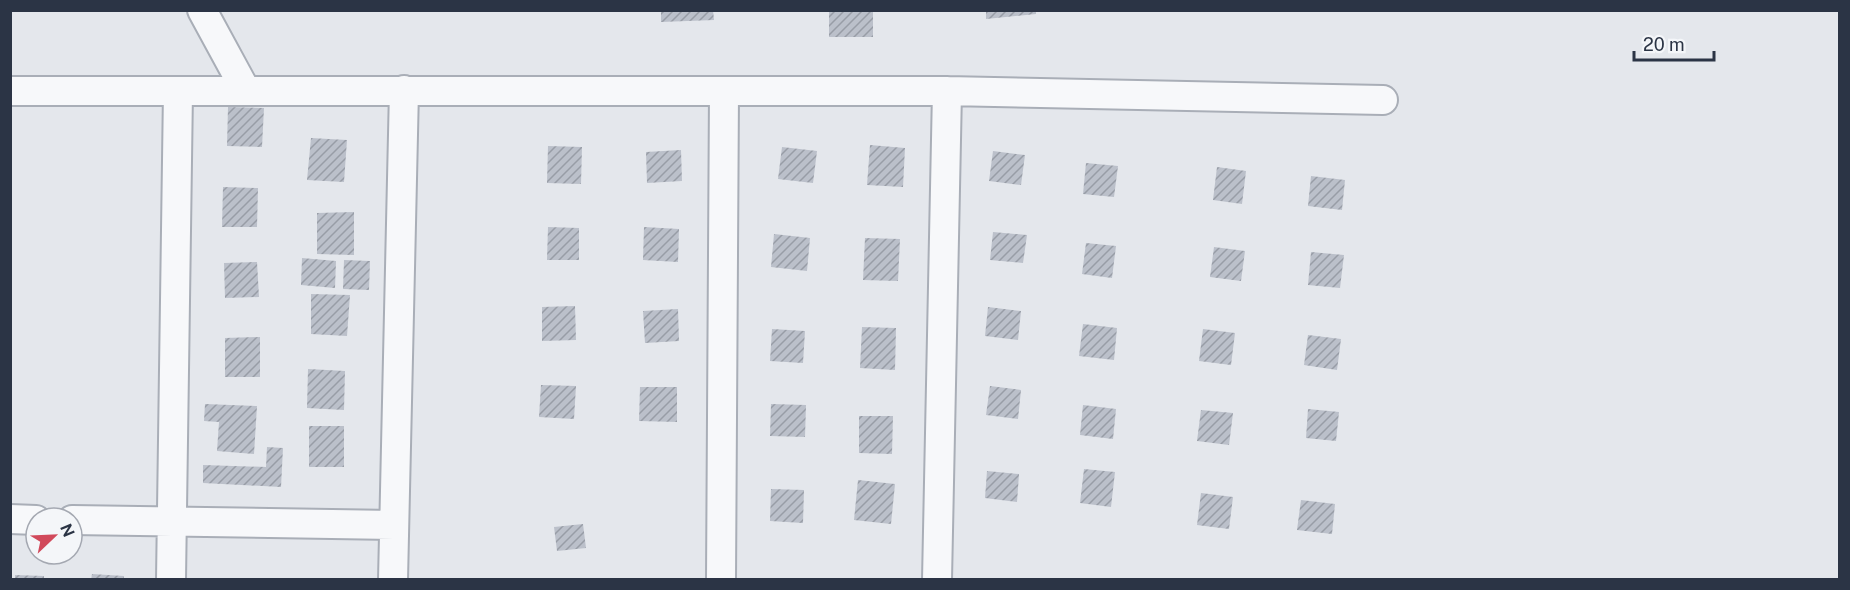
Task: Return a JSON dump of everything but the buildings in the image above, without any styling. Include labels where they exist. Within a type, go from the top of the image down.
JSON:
[{"type":"street","points":[[202,10],[246,90]]},
{"type":"street","points":[[393,579],[404,90]]},
{"type":"street","points":[[10,91],[947,91],[1383,100]]},
{"type":"street","points":[[171,579],[178,91]]},
{"type":"street","points":[[937,579],[947,91]]},
{"type":"street","points":[[721,579],[724,92]]},
{"type":"street","points":[[84,520],[394,525]]}]
